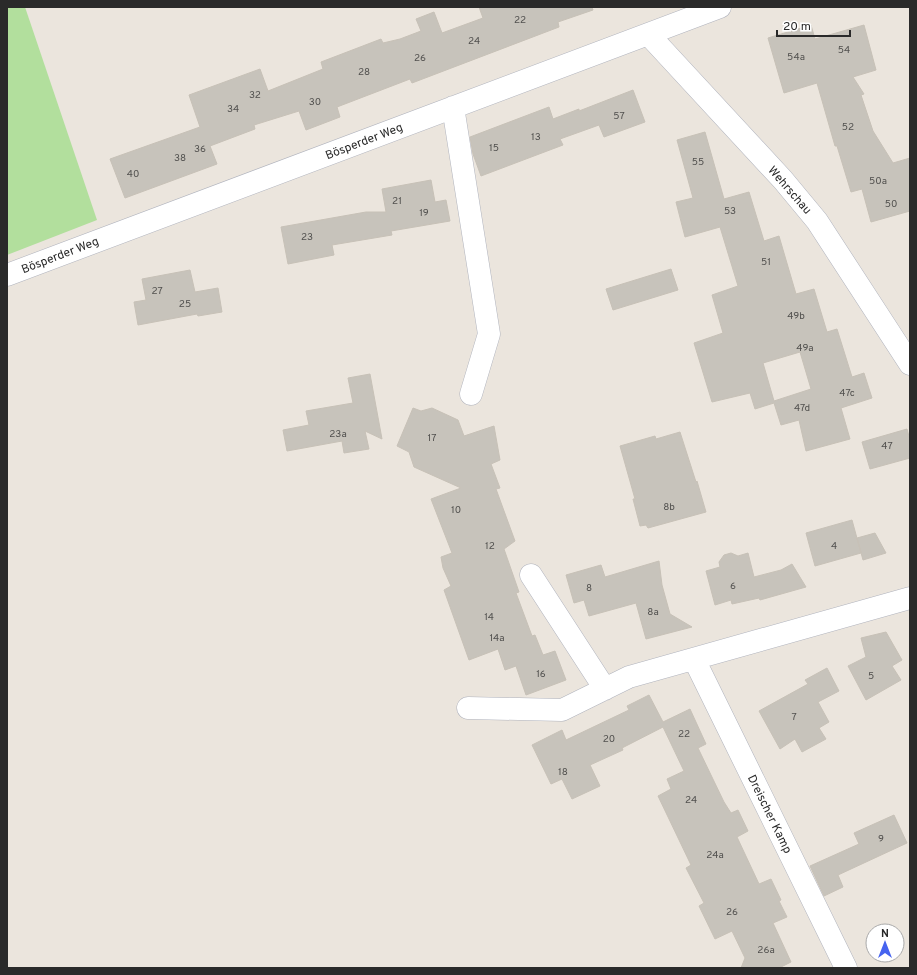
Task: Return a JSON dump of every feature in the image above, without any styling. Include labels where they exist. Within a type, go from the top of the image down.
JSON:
[{"type":"street","name":"Bösperder Weg","points":[[7,275],[720,7]]},
{"type":"street","name":"Wehrschau","points":[[648,34],[782,180],[817,221],[910,364]]},
{"type":"street","points":[[453,108],[489,334],[471,394]]},
{"type":"street","points":[[531,575],[605,689]]},
{"type":"street","points":[[468,708],[562,710],[629,677],[910,598]]},
{"type":"street","name":"Dreischer Kamp","points":[[694,659],[846,968]]},
{"type":"green space","points":[[7,7],[25,7],[97,220],[7,255]]},
{"type":"building","points":[[479,7],[592,7],[593,10],[558,22],[559,27],[412,83],[410,79],[337,107],[340,117],[306,130],[299,111],[254,125],[255,129],[210,146],[217,164],[125,198],[110,159],[200,127],[189,95],[260,69],[268,91],[323,69],[321,62],[381,39],[383,43],[400,39],[421,31],[416,19],[434,12],[442,33],[483,18]]},
{"type":"building","points":[[811,25],[815,39],[864,25],[876,70],[853,77],[864,94],[861,95],[873,131],[893,163],[910,158],[910,211],[871,222],[862,189],[851,192],[837,146],[835,146],[817,83],[784,93],[768,38]]},
{"type":"building","points":[[633,90],[645,122],[604,137],[599,125],[560,139],[563,145],[481,176],[473,154],[470,137],[549,107],[553,119],[579,109],[579,111]]},
{"type":"building","points":[[705,132],[724,199],[749,192],[764,241],[779,236],[796,294],[814,289],[827,332],[837,329],[852,377],[864,373],[872,398],[841,408],[850,439],[806,451],[799,420],[781,425],[774,403],[755,409],[750,393],[712,402],[694,343],[723,333],[712,295],[738,286],[720,227],[685,237],[676,202],[693,198],[677,140]],"holes":[[[800,352],[811,389],[774,401],[763,363]]]},
{"type":"building","points":[[431,180],[435,202],[446,200],[450,221],[391,231],[392,235],[332,245],[334,255],[288,264],[281,227],[366,212],[386,212],[382,189]]},
{"type":"building","points":[[671,269],[678,290],[613,310],[606,289]]},
{"type":"building","points":[[190,270],[195,292],[218,288],[222,312],[198,316],[197,314],[138,325],[134,302],[146,300],[142,279]]},
{"type":"building","points":[[370,374],[382,439],[365,431],[369,449],[344,453],[342,441],[287,451],[283,430],[309,425],[306,411],[353,403],[348,378]]},
{"type":"building","points":[[413,408],[421,411],[432,408],[458,420],[464,436],[494,426],[500,460],[491,464],[500,488],[496,489],[515,541],[504,549],[519,592],[516,593],[532,636],[535,635],[543,655],[555,651],[566,680],[526,695],[516,666],[505,670],[498,649],[469,660],[444,590],[451,586],[443,568],[441,557],[452,553],[431,499],[461,488],[414,467],[409,452],[397,446]]},
{"type":"building","points":[[907,429],[910,440],[910,458],[870,469],[862,442]]},
{"type":"building","points":[[680,432],[706,512],[648,528],[646,525],[640,526],[633,499],[635,499],[620,446],[655,436],[656,439]]},
{"type":"building","points":[[852,520],[861,553],[815,566],[806,533]]},
{"type":"building","points":[[875,533],[886,553],[863,560],[857,538]]},
{"type":"building","points":[[731,553],[738,556],[748,553],[754,577],[781,570],[792,564],[806,587],[760,600],[759,598],[732,604],[731,600],[715,605],[706,571],[720,567],[719,562],[724,555]]},
{"type":"building","points":[[659,561],[662,585],[670,614],[692,627],[646,639],[636,603],[589,616],[584,600],[574,603],[566,575],[601,565],[605,577]]},
{"type":"building","points":[[886,632],[902,660],[892,666],[901,680],[866,700],[848,666],[866,657],[861,638]]},
{"type":"building","points":[[827,668],[839,691],[818,702],[829,722],[819,728],[826,739],[802,752],[795,739],[780,749],[759,711],[808,684],[805,680]]},
{"type":"building","points":[[649,695],[663,722],[690,709],[706,744],[698,748],[724,802],[731,813],[738,810],[748,831],[737,837],[759,884],[771,879],[781,900],[779,901],[787,917],[773,923],[791,962],[779,968],[741,968],[745,958],[732,931],[715,939],[699,906],[704,903],[686,868],[691,865],[658,796],[671,789],[667,779],[684,771],[663,727],[622,748],[623,750],[590,765],[600,786],[572,799],[562,779],[551,784],[532,745],[562,730],[566,740],[629,710],[627,706]]},
{"type":"building","points":[[894,815],[907,843],[838,875],[843,887],[824,896],[810,866],[859,844],[854,833]]}]
